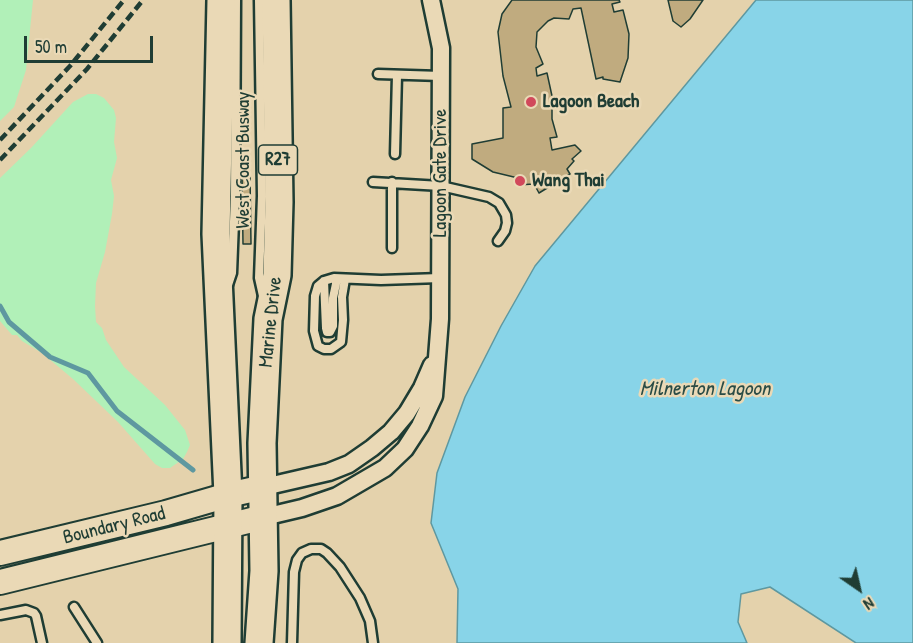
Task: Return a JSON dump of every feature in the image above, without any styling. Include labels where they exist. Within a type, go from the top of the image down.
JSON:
[{"type":"main road","points":[[221,0],[216,234],[228,495],[227,643]]},
{"type":"main road","name":"Marine Drive","points":[[260,643],[264,571],[262,443],[268,319],[278,264],[276,0]]},
{"type":"main road","name":"Lagoon Gate Drive","points":[[228,495],[264,487]]},
{"type":"main road","name":"Boundary Road","points":[[0,553],[166,513],[228,495]]},
{"type":"main road","name":"Lagoon Gate Drive","points":[[228,525],[264,517]]},
{"type":"main road","name":"Boundary Road","points":[[0,582],[228,525]]},
{"type":"street","name":"Lagoon Gate Drive","points":[[264,517],[302,508],[337,496],[385,468],[405,449],[434,396],[439,348],[441,76],[439,33],[431,0]]},
{"type":"street","name":"Lagoon Gate Drive","points":[[264,487],[329,472],[349,464],[372,448],[391,432],[407,413],[422,388],[439,348]]},
{"type":"lane","name":"West Coast Busway","points":[[220,312],[232,273],[235,196],[236,0]]},
{"type":"lane","name":"West Coast Busway","points":[[259,0],[262,196],[259,278],[268,319]]},
{"type":"lane","points":[[378,74],[441,76]]},
{"type":"lane","points":[[395,154],[396,75]]},
{"type":"lane","points":[[373,182],[441,186],[489,197],[500,203],[506,215],[507,223],[498,241]]},
{"type":"lane","points":[[392,182],[392,248]]},
{"type":"lane","points":[[341,279],[343,336],[338,346],[324,349],[318,346],[314,331],[315,296],[318,286],[324,281],[341,279],[440,278]]},
{"type":"lane","points":[[324,281],[326,328],[327,332],[330,332],[333,326],[333,298],[341,279]]},
{"type":"lane","points":[[292,643],[294,572],[297,560],[302,553],[311,549],[321,549],[340,567],[370,621],[373,643]]},
{"type":"lane","points":[[74,607],[97,643]]},
{"type":"lane","points":[[0,615],[26,610],[34,613],[42,643]]},
{"type":"green space","points":[[0,0],[33,0],[26,70],[14,107],[0,121]]},
{"type":"green space","points":[[88,94],[96,94],[104,98],[114,110],[116,118],[114,142],[117,158],[111,180],[114,196],[105,252],[96,283],[96,322],[102,328],[106,340],[124,367],[165,405],[185,430],[190,445],[183,459],[170,468],[162,468],[155,464],[118,422],[73,379],[42,353],[22,341],[17,335],[12,335],[0,321],[0,178],[73,102]]},
{"type":"water","name":"Milnerton Lagoon","points":[[756,0],[913,0],[913,643],[856,643],[770,587],[741,594],[738,622],[747,643],[457,643],[458,589],[431,523],[437,473],[465,397],[535,266]]},
{"type":"building","name":"Lagoon Beach","points":[[512,0],[619,0],[620,2],[612,4],[614,12],[623,10],[629,34],[628,58],[620,82],[603,79],[603,77],[596,79],[581,8],[573,9],[569,19],[554,18],[548,21],[537,32],[536,47],[543,64],[536,68],[537,76],[547,73],[552,96],[552,119],[557,137],[550,138],[552,150],[575,145],[581,151],[572,159],[574,161],[567,169],[570,174],[539,193],[534,184],[517,185],[518,178],[493,172],[472,159],[472,144],[503,138],[503,108],[511,107],[503,76],[498,32],[502,14]]},
{"type":"building","points":[[668,0],[703,0],[690,19],[681,27],[673,21]]},
{"type":"building","points":[[242,174],[250,174],[251,244],[243,244]]},
{"type":"waterway","points":[[0,306],[9,322],[50,357],[88,373],[117,411],[193,470]]},
{"type":"railway","points":[[0,140],[70,66],[124,0]]},
{"type":"railway","points":[[0,160],[87,69],[143,0]]},
{"type":"place","name":"Lagoon Beach","points":[[531,102]]},
{"type":"place","name":"Wang Thai","points":[[520,181]]}]
